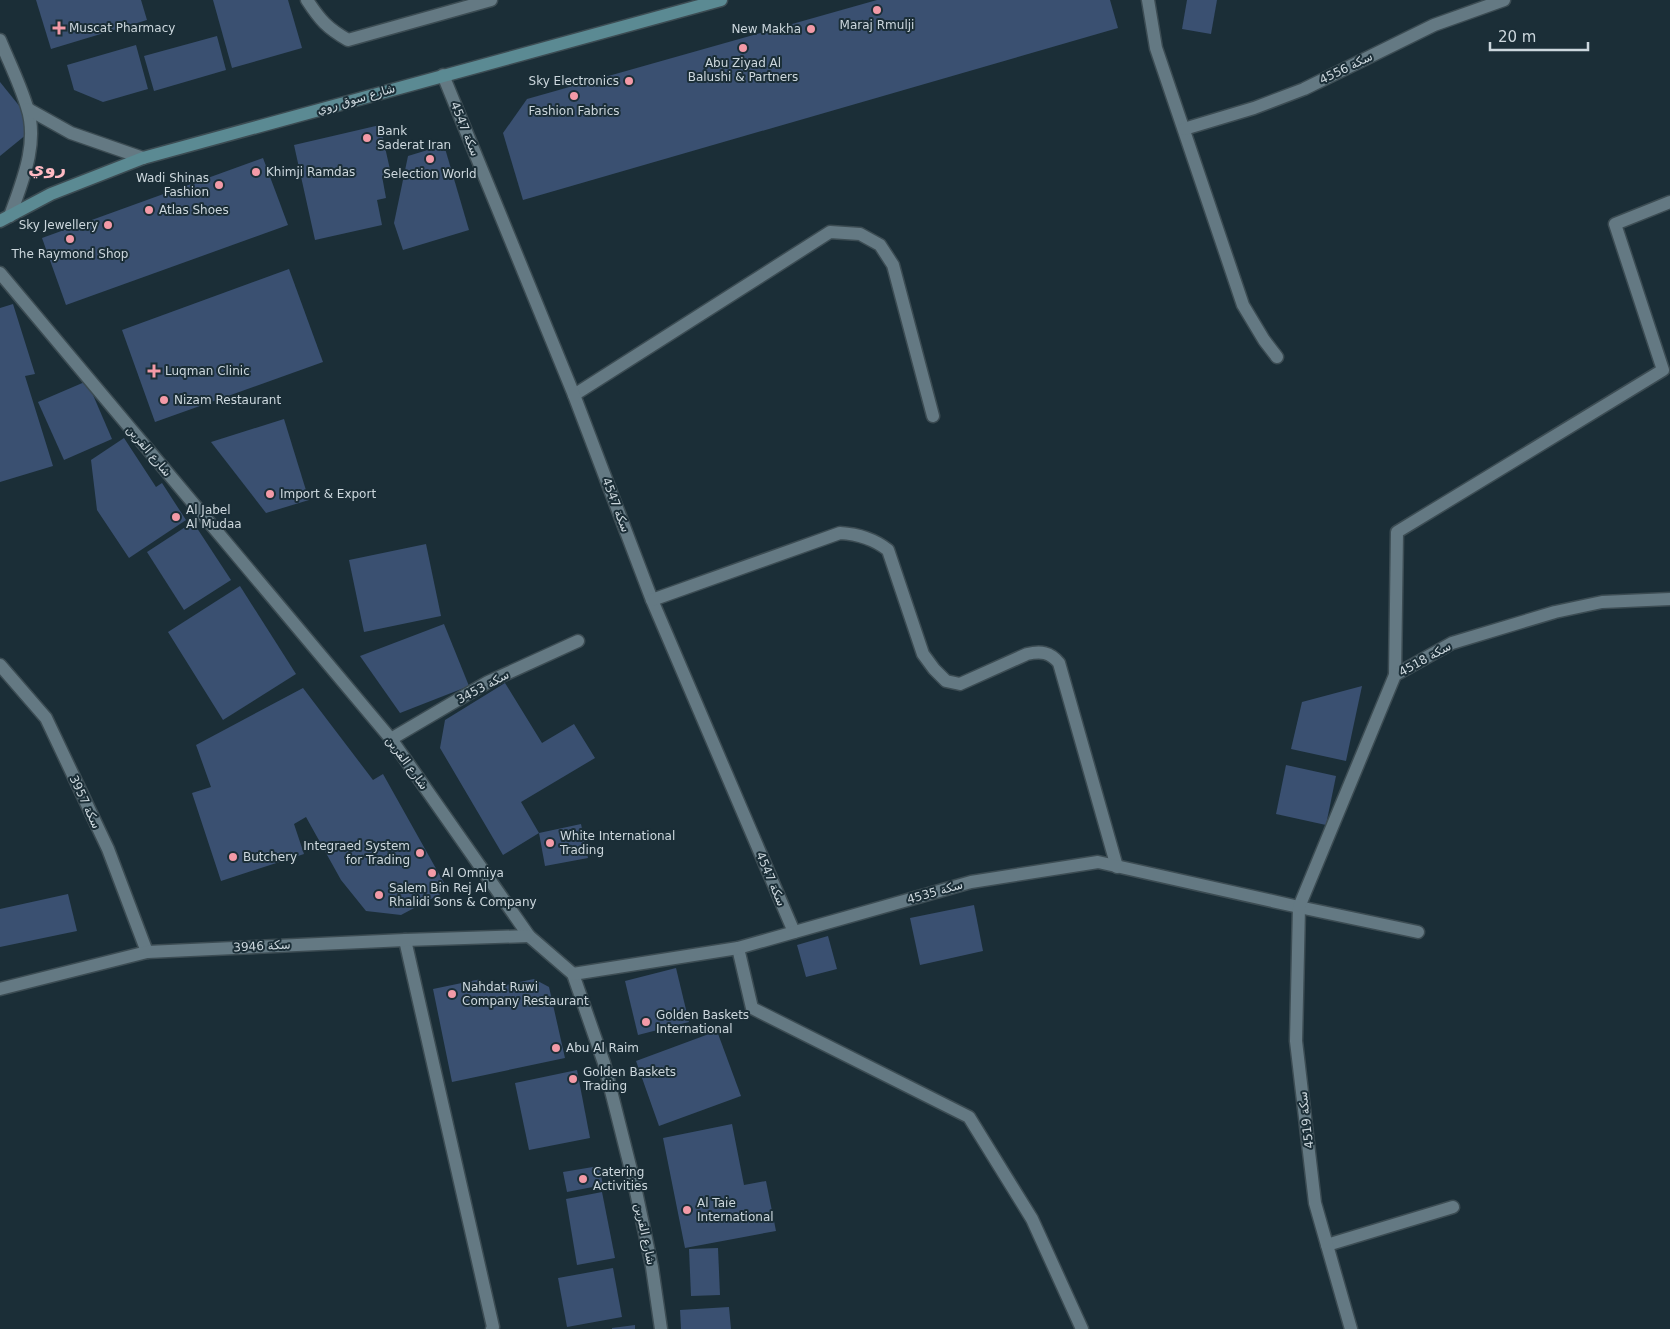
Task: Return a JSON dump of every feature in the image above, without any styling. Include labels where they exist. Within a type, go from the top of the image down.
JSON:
[{"type":"main road","name":"شارع سوق روي","points":[[5,218],[51,194],[143,158],[721,0]]},
{"type":"street","points":[[306,0],[331,31],[348,40],[491,0]]},
{"type":"street","points":[[1148,0],[1156,48],[1243,305],[1264,340],[1277,357]]},
{"type":"street","name":"سكة 4556","points":[[1184,129],[1254,108],[1304,89],[1434,25],[1504,0]]},
{"type":"street","points":[[0,40],[28,109],[31,135],[26,170],[5,218]]},
{"type":"street","name":"سكة 4547","points":[[443,75],[574,395],[652,600],[794,932]]},
{"type":"street","points":[[28,109],[71,133],[143,158]]},
{"type":"street","points":[[1395,675],[1397,532],[1663,370],[1615,224],[1670,202]]},
{"type":"street","points":[[574,395],[830,232],[860,234],[880,245],[893,265],[933,416]]},
{"type":"street","name":"شارع القرين","points":[[0,273],[390,740],[529,936],[573,974],[604,1063],[632,1172],[652,1267],[661,1329]]},
{"type":"street","points":[[652,600],[840,533],[853,534],[878,542],[888,550],[923,654],[946,681],[960,684],[1027,654],[1045,652],[1054,656],[1059,663],[1117,867]]},
{"type":"street","name":"سكة 4518","points":[[1299,907],[1395,675],[1452,643],[1555,612],[1602,602],[1670,599]]},
{"type":"street","name":"سكة 3453","points":[[390,740],[488,682],[578,641]]},
{"type":"street","name":"سكة 3957","points":[[0,665],[46,718],[108,850],[148,952]]},
{"type":"street","name":"سكة 4535","points":[[573,974],[738,948],[971,882],[1098,862],[1418,932]]},
{"type":"street","name":"سكة 4519","points":[[1299,907],[1296,1041],[1315,1203],[1351,1329]]},
{"type":"street","name":"سكة 3946","points":[[0,988],[148,952],[529,936]]},
{"type":"street","points":[[405,940],[492,1329]]},
{"type":"street","points":[[738,948],[752,1008],[969,1117],[1032,1218],[1082,1329]]},
{"type":"street","points":[[1327,1245],[1453,1207]]},
{"type":"building","points":[[36,0],[141,0],[147,20],[51,49]]},
{"type":"building","points":[[213,0],[288,0],[302,48],[232,68]]},
{"type":"building","points":[[877,0],[1110,0],[1118,28],[523,200],[503,133],[527,99]]},
{"type":"building","points":[[1187,0],[1217,0],[1211,34],[1182,29]]},
{"type":"building","points":[[217,36],[226,70],[154,91],[144,56]]},
{"type":"building","points":[[136,45],[148,89],[103,102],[74,90],[67,65]]},
{"type":"building","points":[[0,82],[25,113],[27,134],[0,156]]},
{"type":"building","points":[[380,125],[391,174],[382,176],[386,198],[377,200],[382,225],[315,240],[294,145]]},
{"type":"building","points":[[444,145],[469,230],[403,250],[394,223],[408,156]]},
{"type":"building","points":[[263,158],[288,225],[66,305],[42,238]]},
{"type":"building","points":[[289,269],[323,362],[155,422],[122,330]]},
{"type":"building","points":[[13,304],[35,374],[25,376],[53,466],[0,482],[0,308]]},
{"type":"building","points":[[87,381],[112,439],[64,460],[38,402]]},
{"type":"building","points":[[284,419],[309,500],[266,513],[211,442]]},
{"type":"building","points":[[124,438],[156,487],[162,483],[186,520],[129,558],[97,510],[91,460]]},
{"type":"building","points":[[193,522],[231,580],[184,610],[147,552]]},
{"type":"building","points":[[426,544],[441,616],[364,632],[349,560]]},
{"type":"building","points":[[240,586],[296,674],[223,720],[168,632]]},
{"type":"building","points":[[444,624],[469,686],[400,713],[360,656]]},
{"type":"building","points":[[505,683],[542,743],[574,724],[595,758],[521,802],[539,833],[503,855],[440,748],[445,720]]},
{"type":"building","points":[[1362,686],[1346,761],[1291,749],[1302,702]]},
{"type":"building","points":[[303,688],[373,780],[383,774],[448,890],[401,915],[366,911],[341,880],[306,817],[294,824],[304,854],[221,881],[192,793],[211,787],[196,745]]},
{"type":"building","points":[[1286,765],[1336,776],[1326,825],[1276,814]]},
{"type":"building","points":[[581,824],[588,858],[545,866],[539,833]]},
{"type":"building","points":[[68,894],[77,931],[0,947],[0,909]]},
{"type":"building","points":[[974,905],[983,951],[920,965],[910,918]]},
{"type":"building","points":[[828,936],[837,969],[806,977],[797,945]]},
{"type":"building","points":[[676,968],[689,1022],[638,1035],[625,981]]},
{"type":"building","points":[[481,979],[483,990],[534,979],[549,987],[565,1058],[452,1082],[433,989]]},
{"type":"building","points":[[717,1031],[741,1096],[659,1126],[636,1061]]},
{"type":"building","points":[[577,1070],[590,1138],[529,1150],[515,1083]]},
{"type":"building","points":[[732,1124],[744,1185],[766,1181],[776,1231],[685,1248],[663,1138]]},
{"type":"building","name":"Catering Activities","points":[[599,1166],[603,1185],[567,1192],[563,1172]]},
{"type":"building","points":[[602,1192],[615,1258],[577,1265],[566,1199]]},
{"type":"building","points":[[718,1248],[720,1295],[691,1296],[689,1249]]},
{"type":"building","points":[[613,1268],[622,1317],[567,1327],[558,1278]]},
{"type":"building","points":[[729,1307],[731,1329],[681,1329],[680,1310]]},
{"type":"building","points":[[635,1325],[635,1329],[612,1329],[612,1328]]},
{"type":"place","name":"Maraj Rmulji","points":[[877,10]]},
{"type":"place","name":"Muscat Pharmacy","points":[[59,28]]},
{"type":"place","name":"New Makha","points":[[811,29]]},
{"type":"place","name":"Abu Ziyad Al Balushi & Partners","points":[[743,48]]},
{"type":"place","name":"Sky Electronics","points":[[629,81]]},
{"type":"place","name":"Fashion Fabrics","points":[[574,96]]},
{"type":"place","name":"Bank Saderat Iran","points":[[367,138]]},
{"type":"place","name":"Selection World","points":[[430,159]]},
{"type":"place","name":"Khimji Ramdas","points":[[256,172]]},
{"type":"place","name":"Wadi Shinas Fashion","points":[[219,185]]},
{"type":"place","name":"Atlas Shoes","points":[[149,210]]},
{"type":"place","name":"Sky Jewellery","points":[[108,225]]},
{"type":"place","name":"The Raymond Shop","points":[[70,239]]},
{"type":"place","name":"Luqman Clinic","points":[[154,371]]},
{"type":"place","name":"Nizam Restaurant","points":[[164,400]]},
{"type":"place","name":"Import & Export","points":[[270,494]]},
{"type":"place","name":"Al Jabel Al Mudaa","points":[[176,517]]},
{"type":"place","name":"White International Trading","points":[[550,843]]},
{"type":"place","name":"Integraed System for Trading","points":[[420,853]]},
{"type":"place","name":"Butchery","points":[[233,857]]},
{"type":"place","name":"Al Omniya","points":[[432,873]]},
{"type":"place","name":"Salem Bin Rej Al Rhalidi Sons & Company","points":[[379,895]]},
{"type":"place","name":"Nahdat Ruwi Company Restaurant","points":[[452,994]]},
{"type":"place","name":"Golden Baskets International","points":[[646,1022]]},
{"type":"place","name":"Abu Al Raim","points":[[556,1048]]},
{"type":"place","name":"Golden Baskets Trading","points":[[573,1079]]},
{"type":"place","name":"Catering Activities","points":[[583,1179]]},
{"type":"place","name":"Al Taie International","points":[[687,1210]]},
{"type":"district","name":"روي","points":[[47,167]]}]
